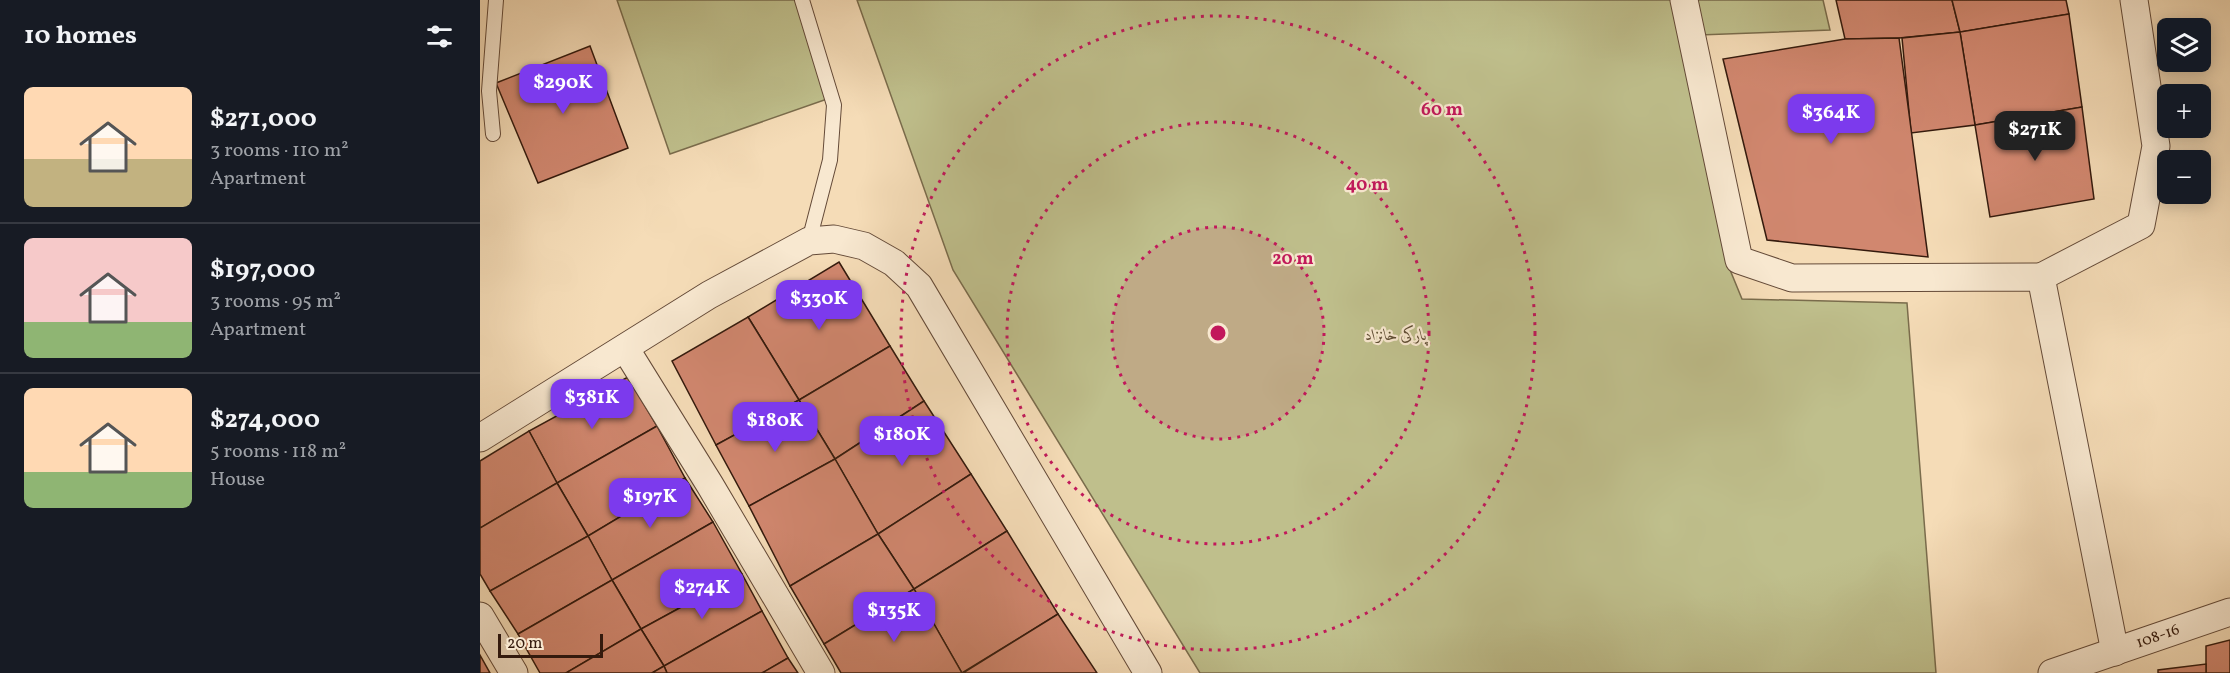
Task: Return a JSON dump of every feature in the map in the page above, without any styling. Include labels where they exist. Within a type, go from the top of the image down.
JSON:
[{"type":"street","points":[[1684,0],[1739,260],[1792,278],[2041,277],[2141,225],[2156,146],[2134,0]]},
{"type":"street","points":[[480,438],[709,295],[809,241],[834,239],[864,246],[894,263],[919,285],[1148,673]]},
{"type":"street","points":[[2041,277],[2115,652]]},
{"type":"street","points":[[625,348],[710,485],[821,673]]},
{"type":"street","name":"108-16","points":[[2052,673],[2230,612]]},
{"type":"street","points":[[480,616],[514,673]]},
{"type":"lane","points":[[494,134],[489,91],[496,0]]},
{"type":"lane","points":[[802,0],[834,105],[830,160],[809,241]]},
{"type":"green space","points":[[617,0],[796,0],[830,98],[670,154]]},
{"type":"green space","name":"پارکی خانزاد","points":[[857,0],[1674,0],[1726,260],[1742,299],[1907,303],[1936,673],[1200,673],[953,270]]},
{"type":"green space","points":[[1691,0],[1823,0],[1830,30],[1699,35]]},
{"type":"building","points":[[1836,0],[1952,0],[1960,32],[1899,38],[1845,39]]},
{"type":"building","points":[[1952,0],[2066,0],[2069,14],[1960,32]]},
{"type":"building","points":[[2069,14],[2082,107],[1975,125],[1960,32]]},
{"type":"building","points":[[1960,32],[1975,125],[1911,133],[1902,38]]},
{"type":"building","points":[[1899,38],[1928,257],[1767,240],[1723,59],[1845,39]]},
{"type":"building","points":[[590,46],[628,148],[538,183],[496,83]]},
{"type":"building","points":[[2082,107],[2094,199],[1990,217],[1975,125]]},
{"type":"building","points":[[839,262],[890,346],[799,400],[748,317]]},
{"type":"building","points":[[748,317],[799,400],[716,445],[672,361]]},
{"type":"building","points":[[890,346],[924,401],[835,459],[799,400]]},
{"type":"building","points":[[628,377],[657,426],[557,483],[529,431]]},
{"type":"building","points":[[799,400],[835,459],[749,506],[716,445]]},
{"type":"building","points":[[924,401],[971,474],[878,534],[835,459]]},
{"type":"building","points":[[657,426],[685,478],[588,536],[557,483]]},
{"type":"building","points":[[529,431],[557,483],[480,528],[480,461]]},
{"type":"building","points":[[835,459],[878,534],[790,586],[749,506]]},
{"type":"building","points":[[971,474],[1007,531],[914,589],[878,534]]},
{"type":"building","points":[[685,478],[713,522],[612,580],[588,536]]},
{"type":"building","points":[[557,483],[588,536],[490,591],[480,574],[480,528]]},
{"type":"building","points":[[713,522],[742,574],[641,629],[612,580]]},
{"type":"building","points":[[1007,531],[1058,614],[962,673],[914,589]]},
{"type":"building","points":[[878,534],[914,589],[824,644],[790,586]]},
{"type":"building","points":[[588,536],[612,580],[518,634],[490,591]]},
{"type":"building","points":[[742,574],[762,611],[664,666],[641,629]]},
{"type":"building","points":[[612,580],[641,629],[566,673],[540,673],[518,634]]},
{"type":"building","points":[[914,589],[962,673],[841,673],[824,644]]},
{"type":"building","points":[[762,611],[788,658],[762,673],[667,673],[664,666]]},
{"type":"building","points":[[1058,614],[1097,673],[963,673]]},
{"type":"building","points":[[641,629],[664,666],[652,673],[566,673]]},
{"type":"building","points":[[2230,640],[2230,673],[2206,673],[2206,646]]},
{"type":"building","points":[[480,655],[490,673],[480,673]]},
{"type":"building","points":[[788,658],[798,673],[762,673]]},
{"type":"building","points":[[2206,664],[2206,673],[2158,673],[2158,670]]},
{"type":"building","points":[[664,666],[667,673],[652,673]]}]
